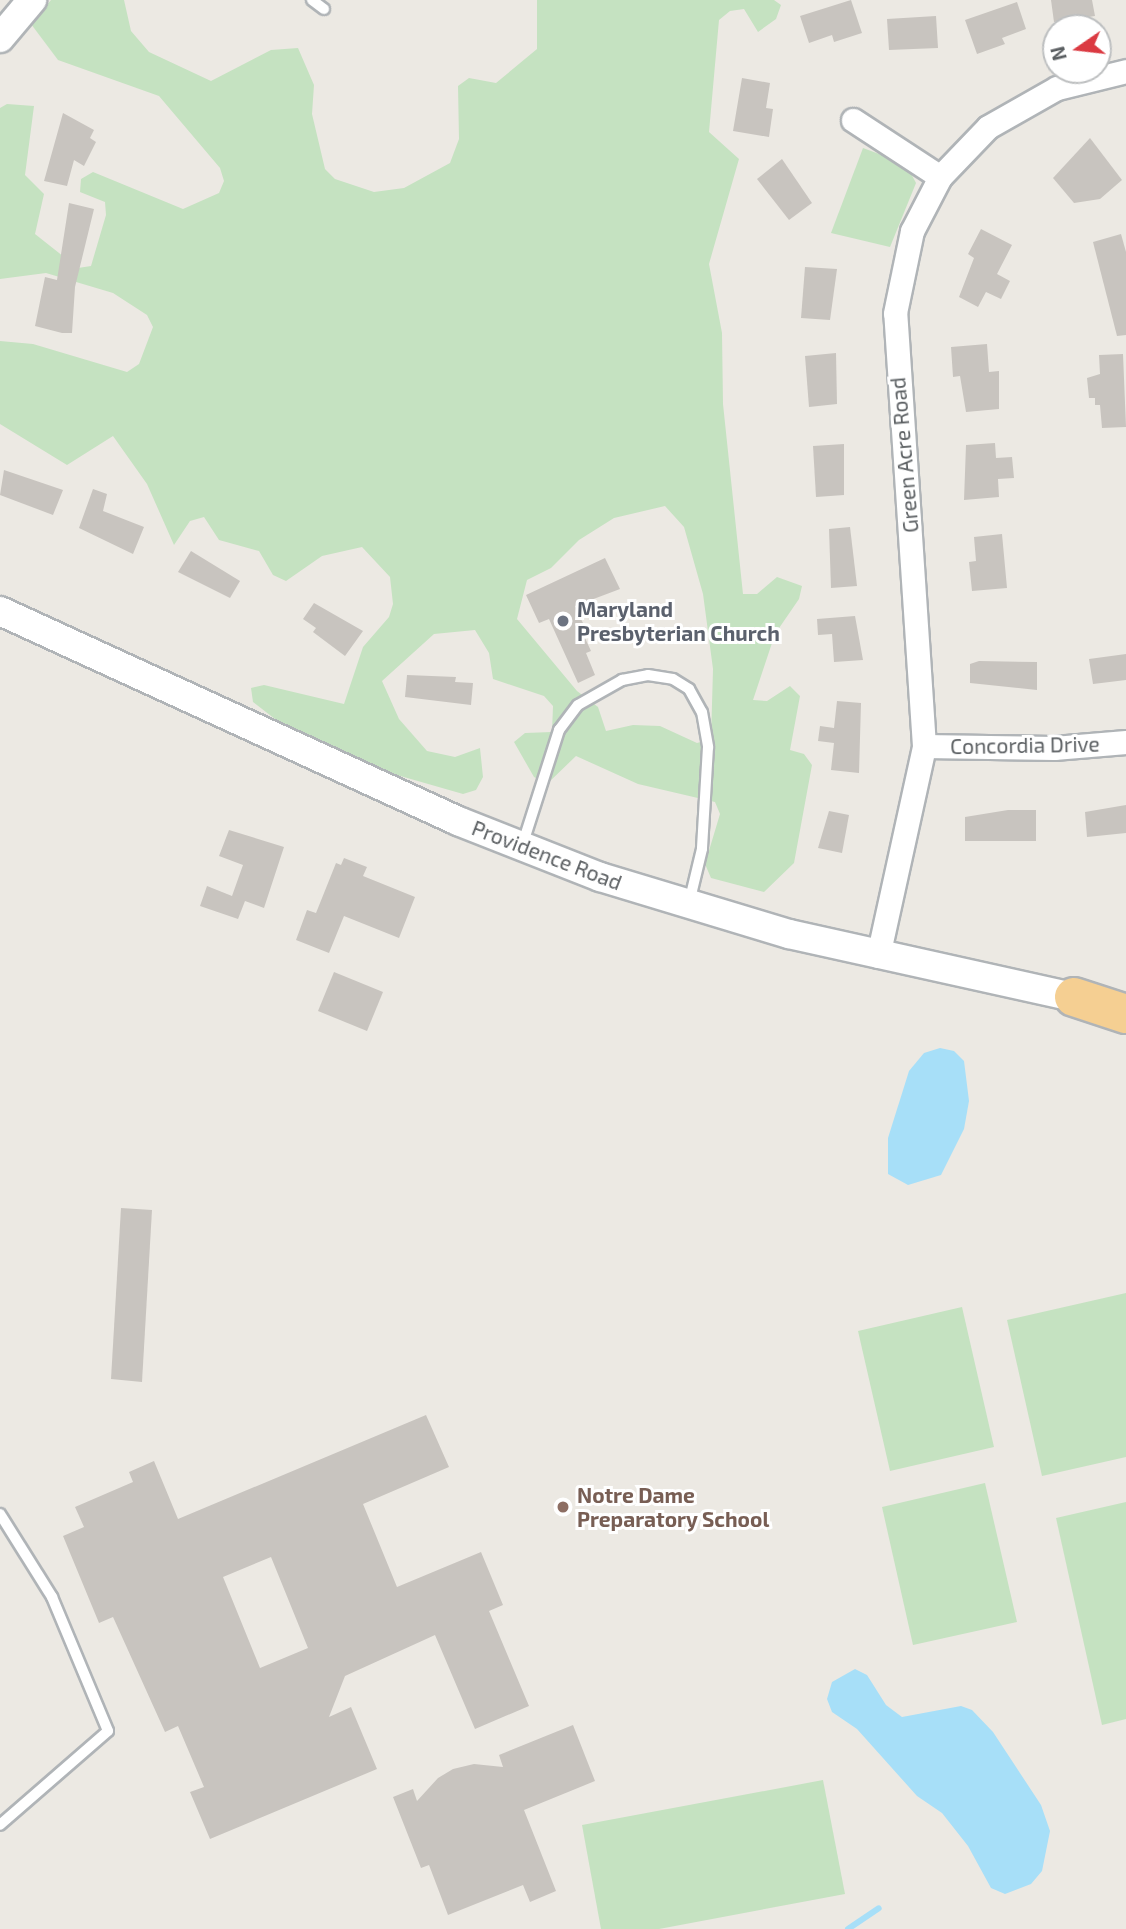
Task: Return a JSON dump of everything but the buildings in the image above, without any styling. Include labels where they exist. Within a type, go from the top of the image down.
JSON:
[{"type":"highway","points":[[1073,997],[1126,1014]]},
{"type":"street","points":[[0,38],[32,0]]},
{"type":"street","name":"Green Acre Road","points":[[878,956],[924,746],[895,313],[912,231],[940,177],[962,149],[1022,105],[1057,88],[1126,71]]},
{"type":"street","points":[[853,120],[940,177]]},
{"type":"street","name":"Providence Road","points":[[0,611],[522,847],[688,906],[878,956],[1126,1008]]},
{"type":"street","name":"Concordia Drive","points":[[924,746],[1054,748],[1126,742]]},
{"type":"lane","points":[[312,0],[324,9]]},
{"type":"lane","points":[[522,847],[559,730],[578,705],[622,680],[648,676],[673,679],[689,689],[702,712],[708,747],[700,869],[688,906]]},
{"type":"lane","points":[[0,1514],[52,1597],[107,1731],[0,1825]]},
{"type":"green space","points":[[51,0],[124,0],[131,31],[149,52],[211,81],[271,50],[298,48],[314,85],[312,114],[325,169],[335,179],[374,192],[404,188],[450,163],[459,139],[458,86],[469,78],[496,83],[537,49],[537,0],[774,0],[781,5],[776,19],[758,32],[744,9],[730,11],[719,20],[709,132],[739,159],[709,264],[722,333],[723,404],[743,594],[757,594],[777,577],[802,586],[799,599],[775,634],[753,700],[767,701],[790,686],[800,696],[790,750],[804,754],[812,765],[794,863],[764,892],[711,878],[705,864],[720,814],[715,802],[638,784],[576,756],[547,784],[534,777],[514,742],[525,733],[552,732],[553,706],[544,696],[493,679],[489,653],[475,630],[434,634],[382,681],[399,719],[427,751],[455,757],[480,748],[483,777],[476,790],[463,794],[383,771],[275,719],[253,702],[251,688],[264,685],[344,704],[363,647],[389,617],[393,604],[390,577],[362,547],[322,556],[286,581],[273,575],[259,551],[219,540],[204,517],[190,521],[174,545],[147,484],[113,436],[67,465],[0,424],[0,341],[33,344],[127,372],[139,364],[153,327],[147,315],[113,293],[46,273],[0,279],[0,108],[7,104],[34,106],[25,175],[44,194],[35,234],[78,268],[91,266],[106,215],[105,202],[80,192],[81,179],[93,172],[183,209],[219,193],[224,181],[220,168],[159,96],[58,60],[31,24]],"holes":[[[665,506],[684,527],[703,594],[713,669],[711,739],[697,743],[660,726],[633,725],[606,731],[598,707],[577,691],[517,619],[527,580],[551,568],[579,540],[614,518]]]},
{"type":"green space","points":[[863,148],[906,164],[916,183],[890,247],[831,233]]},
{"type":"green space","points":[[1126,1293],[1126,1457],[1042,1476],[1007,1320]]},
{"type":"green space","points":[[962,1307],[994,1447],[890,1471],[858,1331]]},
{"type":"green space","points":[[985,1483],[1017,1622],[913,1645],[882,1507]]},
{"type":"green space","points":[[1126,1502],[1126,1719],[1102,1725],[1056,1518]]},
{"type":"green space","points":[[823,1780],[845,1894],[659,1929],[601,1929],[582,1825]]},
{"type":"water","points":[[940,1048],[954,1051],[964,1061],[969,1101],[964,1129],[941,1175],[908,1185],[888,1174],[888,1138],[909,1071],[924,1053]]},
{"type":"water","points":[[855,1669],[867,1675],[886,1705],[902,1717],[961,1706],[972,1710],[993,1732],[1041,1805],[1050,1831],[1042,1871],[1031,1884],[1005,1894],[991,1888],[968,1846],[942,1813],[917,1796],[857,1729],[832,1712],[827,1699],[832,1682]]},
{"type":"waterway","points":[[848,1929],[879,1908]]},
{"type":"place","name":"Maryland Presbyterian Church","points":[[563,621]]},
{"type":"place","name":"Notre Dame Preparatory School","points":[[563,1507]]}]
